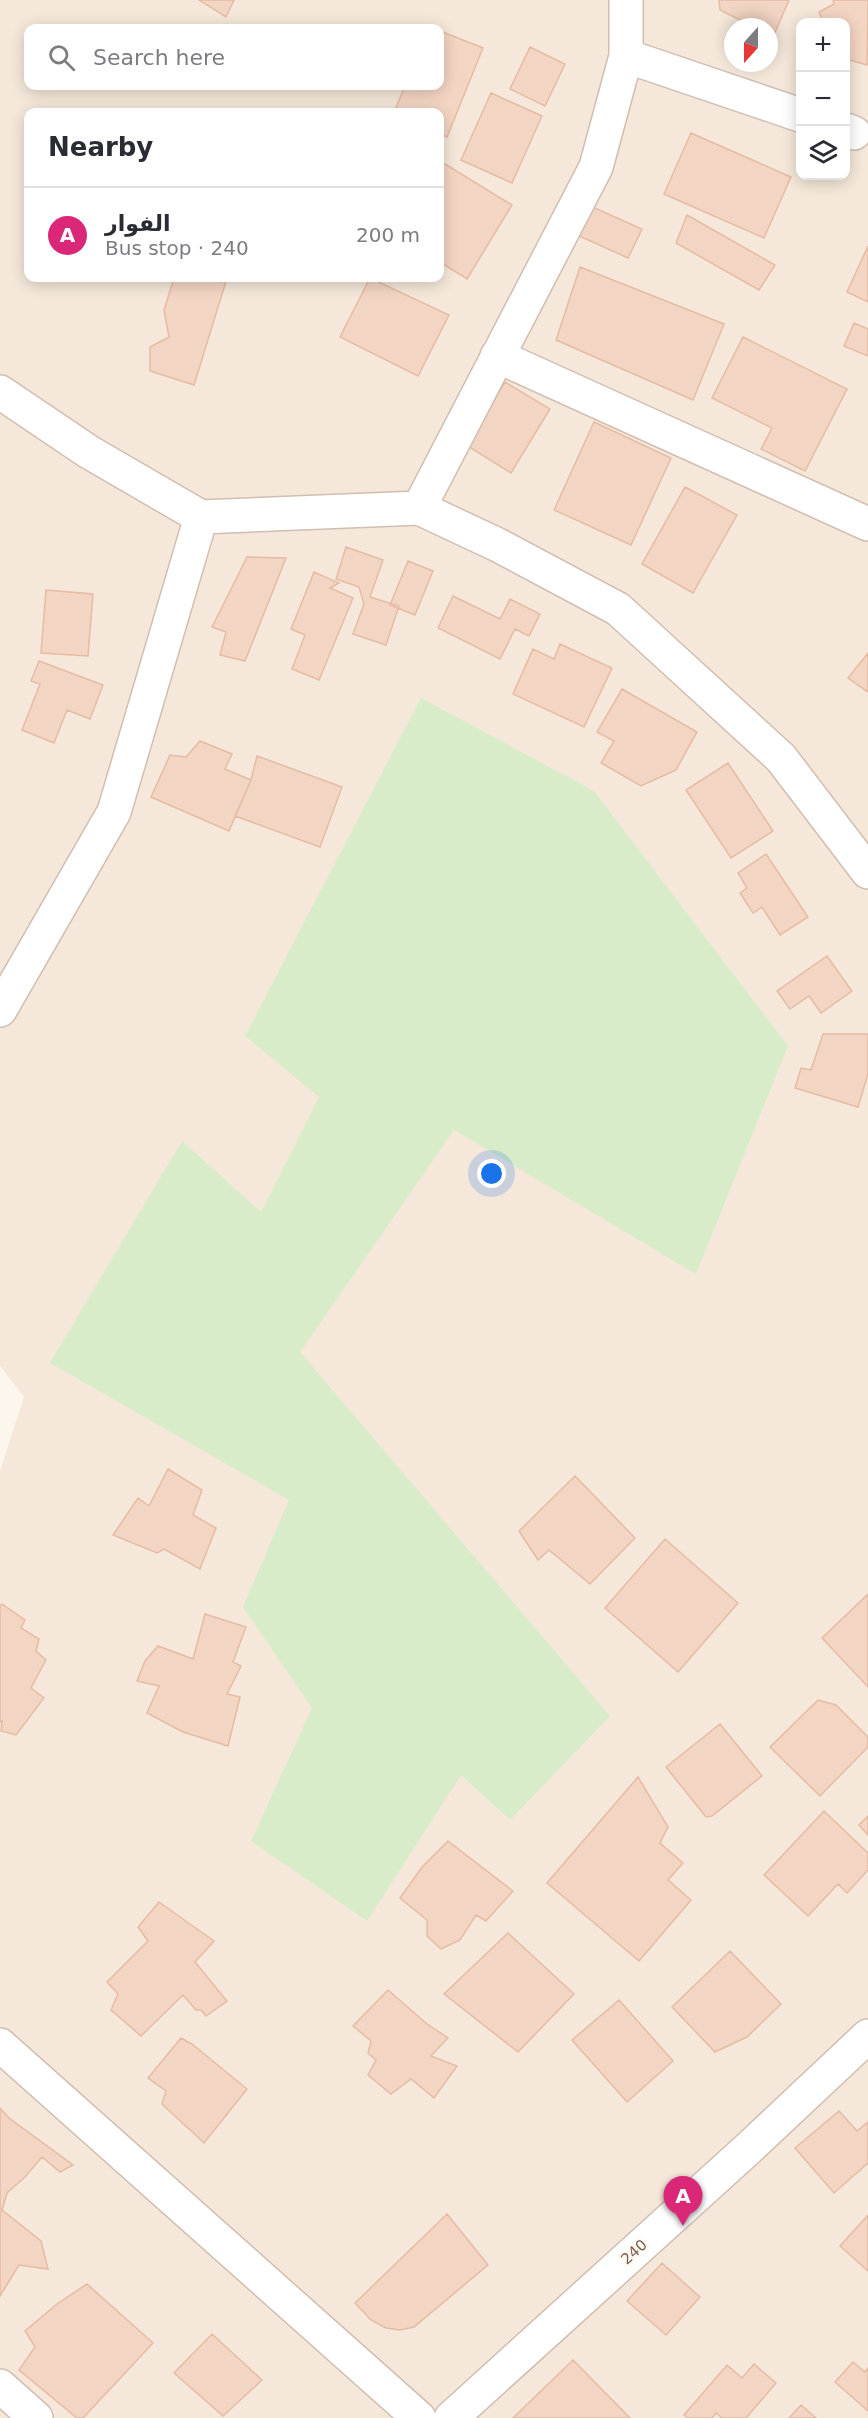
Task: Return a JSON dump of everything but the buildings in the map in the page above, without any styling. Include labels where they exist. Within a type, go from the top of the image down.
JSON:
[{"type":"street","points":[[419,508],[596,166],[626,56],[626,0]]},
{"type":"street","points":[[626,56],[796,112]]},
{"type":"street","points":[[497,356],[868,524]]},
{"type":"street","points":[[0,392],[89,452],[201,517],[419,508],[498,545],[618,609],[781,758],[868,873]]},
{"type":"street","points":[[0,1010],[114,812],[201,517]]},
{"type":"street","name":"240","points":[[451,2418],[865,2044]]},
{"type":"street","points":[[0,2045],[419,2418]]},
{"type":"street","points":[[0,2386],[36,2418]]},
{"type":"shaded area","points":[[0,0],[868,0],[868,2418],[0,2418],[0,1471],[24,1397],[0,1366]]},
{"type":"green space","points":[[421,698],[594,791],[788,1046],[696,1274],[454,1130],[300,1352],[610,1716],[510,1820],[461,1775],[367,1921],[251,1841],[312,1708],[243,1607],[289,1500],[50,1363],[182,1141],[261,1212],[319,1097],[245,1036]]},
{"type":"place","name":"الفوار","points":[[683,2226]]}]
